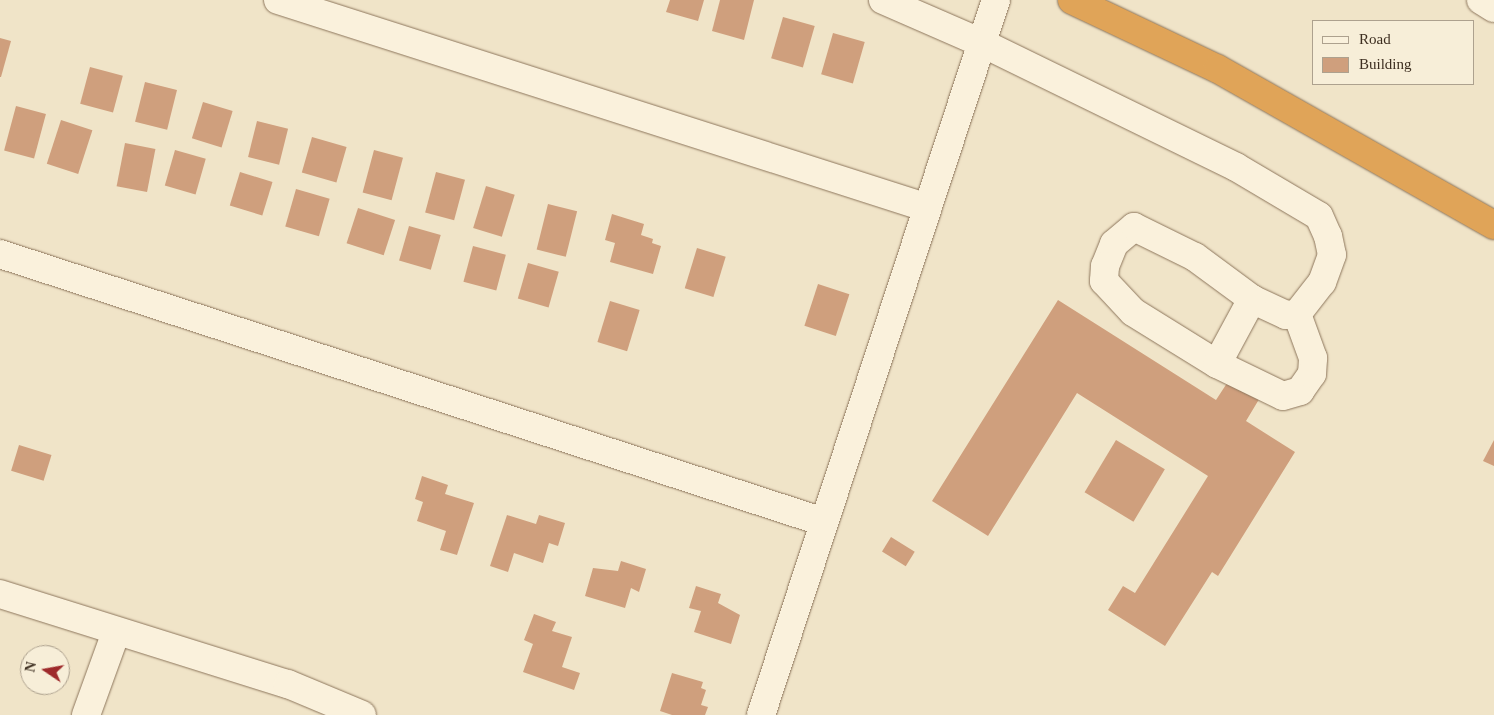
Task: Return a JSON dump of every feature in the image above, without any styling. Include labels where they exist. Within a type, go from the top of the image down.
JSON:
[{"type":"highway","points":[[1072,0],[1218,69],[1494,224]]},
{"type":"street","points":[[278,0],[928,208]]},
{"type":"street","points":[[883,0],[982,43],[1236,167],[1319,216],[1328,236],[1332,255],[1322,282],[1297,314]]},
{"type":"street","points":[[761,715],[996,0]]},
{"type":"street","points":[[1481,0],[1494,8]]},
{"type":"street","points":[[1134,227],[1194,257],[1252,300],[1273,311],[1297,314],[1313,358],[1312,374],[1300,391],[1283,396],[1218,364],[1133,312],[1111,292],[1104,281],[1104,266],[1114,244],[1134,227]]},
{"type":"street","points":[[0,254],[824,522]]},
{"type":"street","points":[[1218,364],[1252,300]]},
{"type":"street","points":[[0,594],[116,632],[288,684],[362,715]]},
{"type":"street","points":[[86,715],[116,632]]},
{"type":"building","points":[[670,0],[704,0],[698,21],[666,12]]},
{"type":"building","points":[[720,0],[754,0],[744,40],[712,31]]},
{"type":"building","points":[[783,17],[815,26],[803,67],[771,58]]},
{"type":"building","points":[[833,33],[865,42],[853,83],[821,74]]},
{"type":"building","points":[[0,38],[11,41],[1,77],[0,77]]},
{"type":"building","points":[[90,67],[123,76],[113,113],[80,104]]},
{"type":"building","points":[[145,82],[177,90],[167,130],[135,122]]},
{"type":"building","points":[[203,102],[233,111],[222,147],[192,138]]},
{"type":"building","points":[[16,106],[46,114],[34,158],[4,150]]},
{"type":"building","points":[[61,120],[92,130],[78,174],[47,164]]},
{"type":"building","points":[[257,121],[288,129],[279,165],[248,157]]},
{"type":"building","points":[[312,137],[347,147],[336,182],[302,173]]},
{"type":"building","points":[[125,143],[155,149],[147,192],[117,186]]},
{"type":"building","points":[[175,150],[206,159],[196,194],[165,186]]},
{"type":"building","points":[[374,150],[403,158],[392,200],[363,193]]},
{"type":"building","points":[[240,172],[273,182],[262,215],[230,205]]},
{"type":"building","points":[[436,172],[465,180],[454,220],[425,213]]},
{"type":"building","points":[[486,186],[515,195],[502,237],[473,228]]},
{"type":"building","points":[[296,189],[330,199],[319,236],[285,226]]},
{"type":"building","points":[[548,204],[577,211],[566,257],[537,250]]},
{"type":"building","points":[[358,208],[395,220],[384,255],[347,243]]},
{"type":"building","points":[[612,214],[644,224],[641,235],[653,239],[652,243],[661,246],[653,274],[610,262],[615,243],[605,240]]},
{"type":"building","points":[[409,226],[441,235],[431,270],[399,261]]},
{"type":"building","points":[[473,246],[506,255],[496,291],[463,282]]},
{"type":"building","points":[[697,248],[726,257],[713,297],[685,288]]},
{"type":"building","points":[[528,263],[559,272],[549,307],[518,299]]},
{"type":"building","points":[[818,284],[849,294],[836,336],[804,326]]},
{"type":"building","points":[[1058,300],[1216,400],[1231,377],[1261,396],[1246,421],[1295,452],[1218,576],[1212,572],[1165,646],[1108,610],[1123,586],[1135,593],[1208,476],[1077,393],[988,536],[932,501]]},
{"type":"building","points":[[610,301],[640,310],[627,351],[597,342]]},
{"type":"building","points":[[1116,440],[1165,469],[1133,522],[1085,492]]},
{"type":"building","points":[[1494,440],[1494,466],[1483,461]]},
{"type":"building","points":[[19,445],[52,455],[44,481],[11,471]]},
{"type":"building","points":[[422,476],[448,485],[445,494],[474,503],[457,555],[440,550],[446,531],[417,521],[423,502],[415,499]]},
{"type":"building","points":[[507,515],[536,524],[539,515],[565,523],[558,546],[549,543],[543,563],[514,553],[508,572],[490,566]]},
{"type":"building","points":[[891,537],[915,552],[906,566],[882,551]]},
{"type":"building","points":[[621,561],[646,569],[639,592],[631,588],[625,608],[585,596],[593,568],[618,571]]},
{"type":"building","points":[[696,586],[721,594],[718,603],[740,615],[731,644],[694,632],[701,611],[689,608]]},
{"type":"building","points":[[534,614],[556,622],[552,631],[572,637],[562,667],[580,673],[574,690],[523,672],[533,644],[524,640]]},
{"type":"building","points":[[672,673],[703,682],[701,688],[706,690],[701,705],[708,707],[705,715],[672,715],[660,711]]}]
